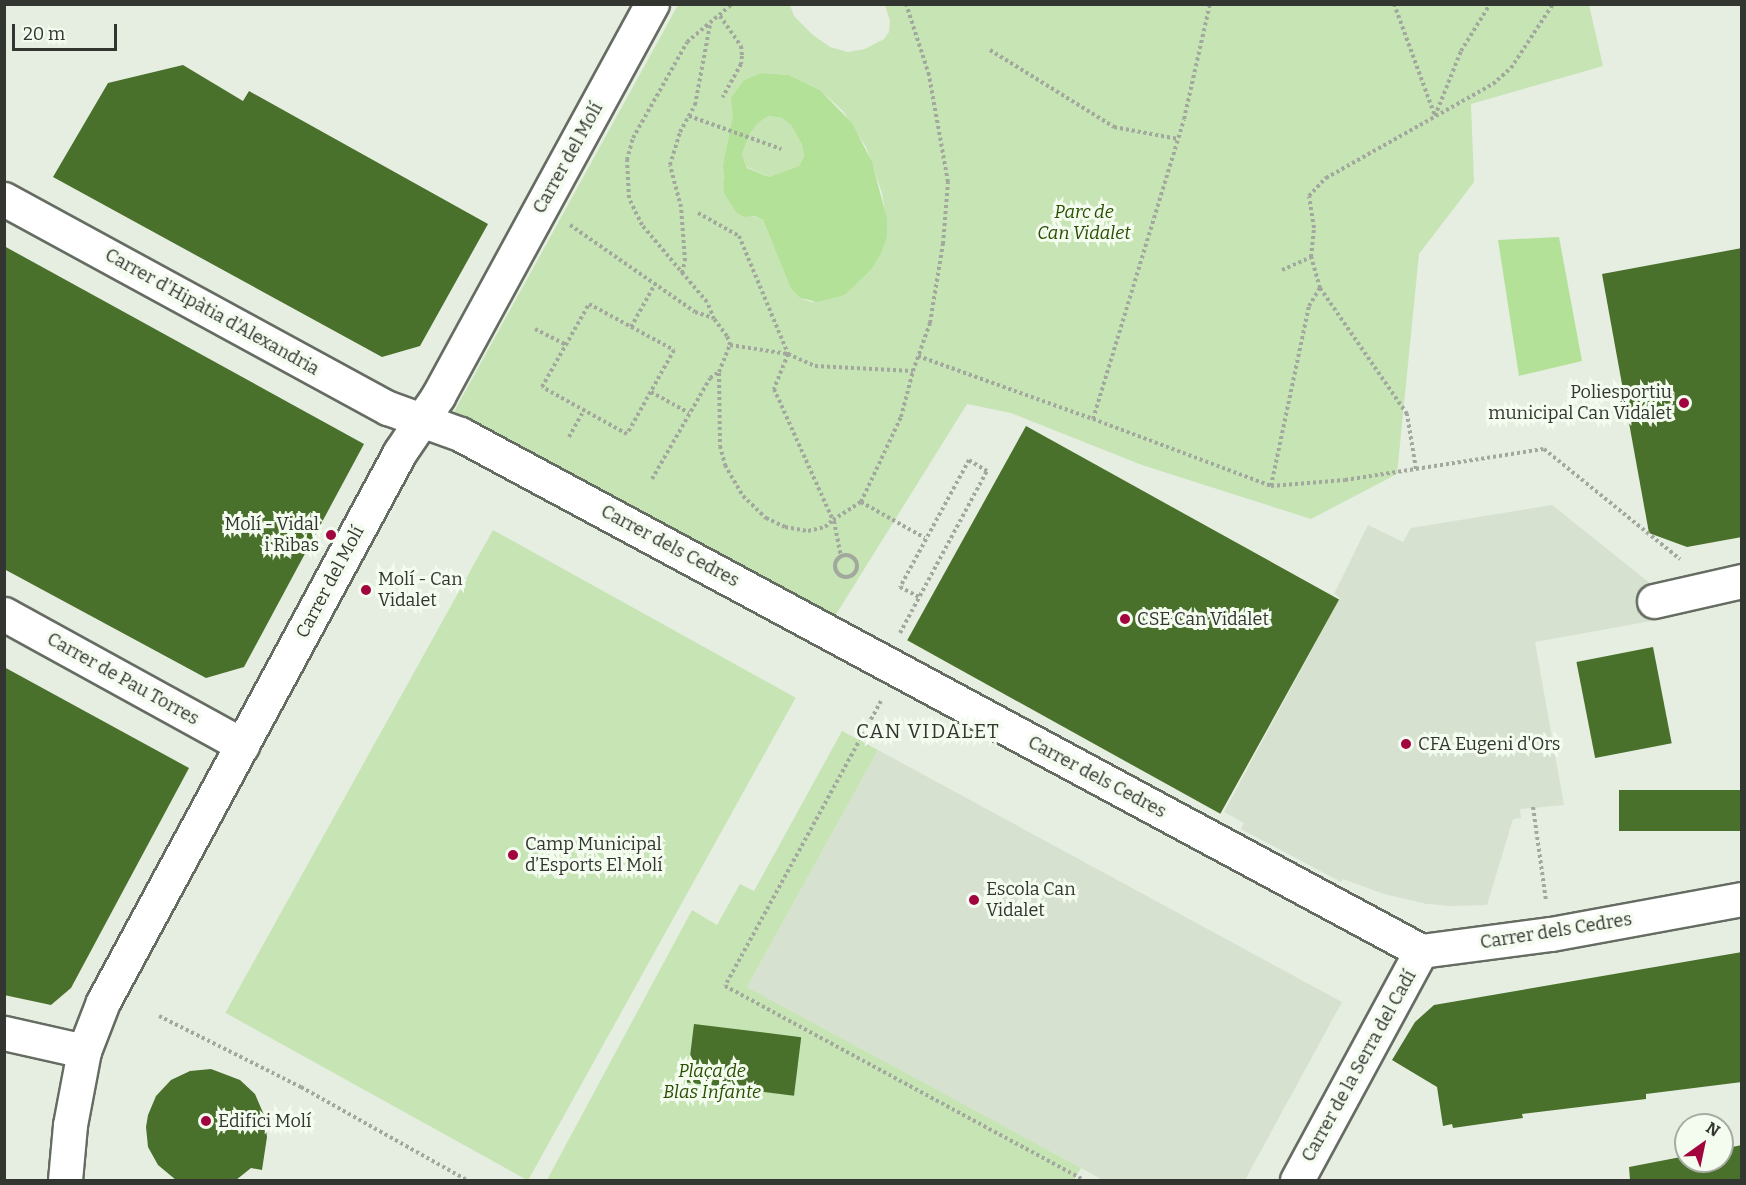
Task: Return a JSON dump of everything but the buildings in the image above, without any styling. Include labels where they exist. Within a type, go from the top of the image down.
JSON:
[{"type":"street","name":"Carrer del Molí","points":[[65,1180],[70,1125],[84,1051],[103,1002],[400,452],[438,396],[652,4]]},
{"type":"street","name":"Carrer d'Hipàtia d'Alexandria","points":[[4,199],[388,408],[422,420]]},
{"type":"street","name":"Carrer dels Cedres","points":[[422,420],[460,434],[1421,951],[1551,934],[1742,899]]},
{"type":"street","points":[[1654,601],[1742,581]]},
{"type":"street","name":"Carrer de Pau Torres","points":[[4,614],[242,745]]},
{"type":"street","name":"Carrer de la Serra del Cadí","points":[[1296,1180],[1421,951]]},
{"type":"street","points":[[4,1033],[84,1051]]},
{"type":"path","points":[[732,4],[710,25],[687,42],[633,138],[627,160],[629,198],[642,225],[707,302],[714,318],[728,336],[730,345],[719,372],[720,446],[725,465],[743,496],[766,518],[785,527],[808,531],[825,527],[861,502],[901,417],[932,312],[944,244],[948,182],[929,75],[906,4]]},
{"type":"path","points":[[1093,419],[1178,139],[1209,4]]},
{"type":"path","points":[[1395,4],[1435,117]]},
{"type":"path","points":[[1435,117],[1461,51],[1490,4]]},
{"type":"path","points":[[1416,469],[1407,414],[1320,288],[1311,257],[1314,228],[1308,201],[1317,184],[1493,84],[1511,68],[1553,4]]},
{"type":"path","points":[[720,16],[741,46],[742,56],[741,64],[723,97]]},
{"type":"path","points":[[681,273],[685,261],[681,207],[670,165],[673,148],[695,105],[710,25]]},
{"type":"path","points":[[990,50],[1114,128],[1178,139]]},
{"type":"path","points":[[689,116],[781,149]]},
{"type":"path","points":[[542,205],[695,312],[714,318]]},
{"type":"path","points":[[698,213],[739,236],[788,354],[774,389],[833,520],[840,556],[835,566],[836,572],[841,576],[852,575],[858,566],[856,560],[847,554],[840,556]]},
{"type":"path","points":[[1282,270],[1311,257]]},
{"type":"path","points":[[631,327],[655,285]]},
{"type":"path","points":[[1271,486],[1309,306],[1320,288]]},
{"type":"path","points":[[589,304],[631,327],[674,350],[627,434],[542,387],[589,304]]},
{"type":"path","points":[[535,328],[566,345]]},
{"type":"path","points":[[730,345],[788,354],[815,366],[913,371]]},
{"type":"path","points":[[918,356],[1271,486],[1345,480],[1544,450],[1685,563]]},
{"type":"path","points":[[652,479],[710,378],[719,372]]},
{"type":"path","points":[[650,392],[689,413]]},
{"type":"path","points":[[569,437],[584,410]]},
{"type":"path","points":[[898,636],[987,471],[969,460],[900,587],[919,597]]},
{"type":"path","points":[[861,502],[926,538]]},
{"type":"path","points":[[881,701],[725,986],[1084,1180]]},
{"type":"path","points":[[1533,807],[1551,934]]},
{"type":"path","points":[[159,1016],[301,1087],[467,1180]]},
{"type":"shaded area","points":[[761,73],[789,75],[820,90],[852,123],[872,162],[887,219],[887,237],[871,270],[845,295],[818,302],[800,298],[791,289],[763,220],[754,216],[744,217],[736,212],[724,193],[723,164],[733,115],[731,98],[744,80]],"holes":[[[769,116],[782,118],[791,125],[802,145],[804,156],[799,166],[769,177],[747,168],[742,154],[749,135],[758,123]]]},
{"type":"shaded area","points":[[1559,237],[1582,361],[1519,376],[1498,240]]},
{"type":"shaded area","name":"CFA Eugeni d'Ors","points":[[1552,505],[1651,584],[1657,620],[1535,642],[1564,805],[1520,809],[1521,818],[1513,819],[1487,905],[1427,904],[1384,894],[1343,879],[1341,882],[1241,829],[1244,823],[1224,812],[1340,598],[1334,594],[1368,525],[1403,542],[1411,528]]},
{"type":"shaded area","name":"Escola Can Vidalet","points":[[878,750],[1342,1002],[1245,1180],[1103,1180],[747,987]]},
{"type":"green space","name":"Parc de Can Vidalet","points":[[678,5],[790,5],[794,16],[813,35],[830,47],[848,52],[865,49],[884,39],[889,32],[890,21],[885,5],[1589,5],[1603,66],[1471,104],[1474,182],[1419,254],[1397,474],[1311,519],[1142,465],[1011,413],[967,404],[830,624],[450,419]],"holes":[[[761,73],[789,75],[820,90],[843,111],[866,147],[882,193],[887,228],[871,270],[845,295],[811,302],[800,298],[791,289],[763,220],[749,215],[723,179],[723,164],[733,115],[744,80]]]},
{"type":"green space","points":[[769,116],[782,118],[791,125],[802,145],[804,156],[799,166],[769,177],[747,167],[742,154],[749,135],[758,123]]},
{"type":"green space","name":"Camp Municipal d’Esports El Molí","points":[[493,530],[796,698],[528,1180],[225,1013]]},
{"type":"green space","name":"Plaça de Blas Infante","points":[[842,731],[878,750],[747,987],[1081,1168],[1074,1180],[547,1180],[692,910],[717,925],[740,884],[754,891]]},
{"type":"place","name":"Poliesportiu municipal Can Vidalet","points":[[1684,403]]},
{"type":"place","name":"Molí - Vidal i Ribas","points":[[331,535]]},
{"type":"place","name":"Molí - Can Vidalet","points":[[366,590]]},
{"type":"place","name":"CSE Can Vidalet","points":[[1125,619]]},
{"type":"place","name":"CFA Eugeni d'Ors","points":[[1406,744]]},
{"type":"place","name":"Camp Municipal d’Esports El Molí","points":[[513,855]]},
{"type":"place","name":"Escola Can Vidalet","points":[[974,900]]},
{"type":"place","name":"Edifici Molí","points":[[206,1121]]},
{"type":"district","name":"CAN VIDALET","points":[[928,731]]}]
